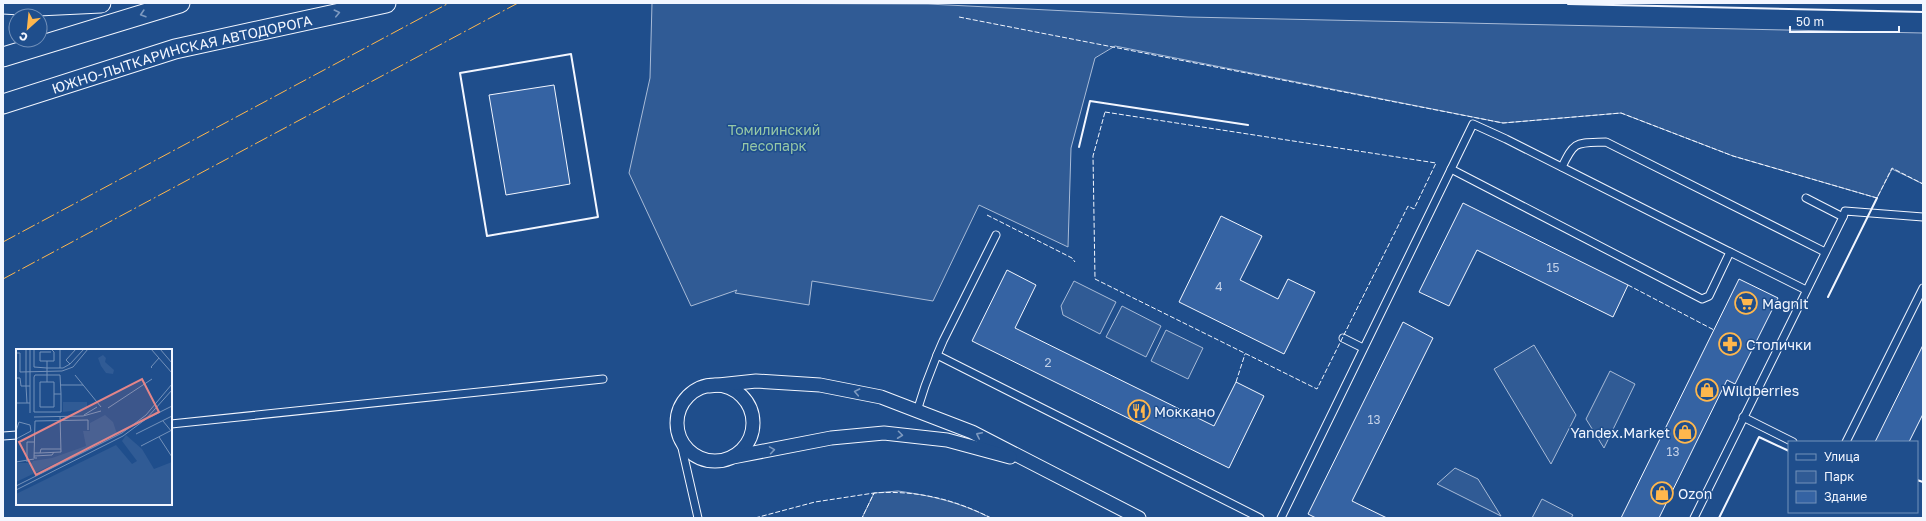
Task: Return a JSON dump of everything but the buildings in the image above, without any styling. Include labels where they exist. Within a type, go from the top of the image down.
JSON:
[{"type":"main road","points":[[3,4],[38,6],[100,3]]},
{"type":"main road","points":[[3,57],[180,3]]},
{"type":"main road","name":"ЮЖНО-ЛЫТКАРИНСКАЯ АВТОДОРОГА","points":[[3,104],[175,49],[386,3]]},
{"type":"street","points":[[1026,461],[947,440],[884,433],[831,438],[733,457],[721,461],[708,460],[695,456],[686,447],[679,435],[677,422],[680,409],[687,398],[697,390],[709,386],[756,381],[820,385],[881,397],[972,432],[1139,518]]},
{"type":"street","points":[[709,386],[723,386],[735,391],[744,398],[750,407],[753,418],[753,428],[750,439],[744,448],[733,457]]},
{"type":"lane","points":[[1281,518],[1473,124],[1562,167],[1806,290]]},
{"type":"lane","points":[[1562,167],[1571,148],[1582,143],[1606,142],[1825,252]]},
{"type":"lane","points":[[1451,169],[1702,299],[1709,296],[1730,252]]},
{"type":"lane","points":[[1806,198],[1842,217]]},
{"type":"lane","points":[[1694,518],[1845,211],[1923,218]]},
{"type":"lane","points":[[917,411],[925,386],[943,341],[996,235]]},
{"type":"lane","points":[[1846,441],[1923,288]]},
{"type":"lane","points":[[1343,338],[1363,348]]},
{"type":"lane","points":[[937,356],[1260,518]]},
{"type":"lane","points":[[172,424],[602,379]]},
{"type":"lane","points":[[1743,417],[1791,441]]},
{"type":"lane","points":[[3,436],[16,435]]},
{"type":"lane","points":[[679,435],[698,518]]},
{"type":"green space","name":"Томилинский лесопарк","points":[[652,3],[928,4],[1188,17],[1923,33],[1923,184],[1892,169],[1877,198],[1733,156],[1621,113],[1503,123],[1115,46],[1095,58],[1071,148],[1068,247],[979,205],[933,301],[812,281],[809,305],[735,293],[737,290],[691,306],[629,173],[650,78]]},
{"type":"green space","points":[[1074,281],[1116,302],[1100,334],[1063,315],[1061,306]]},
{"type":"green space","points":[[1122,306],[1161,326],[1146,357],[1106,337]]},
{"type":"green space","points":[[1166,330],[1203,348],[1188,379],[1151,361]]},
{"type":"green space","points":[[1534,345],[1576,415],[1551,464],[1494,369]]},
{"type":"green space","points":[[1610,371],[1635,384],[1604,448],[1586,419]]},
{"type":"green space","points":[[1455,468],[1478,479],[1501,516],[1437,484]]},
{"type":"green space","points":[[898,491],[946,500],[991,518],[862,518],[874,493]]},
{"type":"green space","points":[[1542,499],[1573,515],[1571,518],[1532,518]]},
{"type":"fence","points":[[959,17],[1503,123],[1621,113],[1733,156],[1877,198],[1892,168],[1923,184]]},
{"type":"fence","points":[[1105,112],[1436,163],[1414,209],[1408,206],[1317,389],[1095,279],[1093,156],[1105,112]]},
{"type":"fence","points":[[987,215],[1072,258],[1075,262]]},
{"type":"fence","points":[[1628,285],[1714,330]]},
{"type":"fence","points":[[1236,382],[1245,354]]},
{"type":"fence","points":[[873,495],[874,493],[890,492],[934,497],[977,511],[991,518]]},
{"type":"fence","points":[[755,518],[815,502],[874,493],[862,518]]},
{"type":"wall","points":[[1568,4],[1923,12]]},
{"type":"wall","points":[[571,54],[598,217],[487,236],[460,73],[571,54]]},
{"type":"wall","points":[[1079,147],[1090,101],[1248,125]]},
{"type":"wall","points":[[1828,297],[1877,198]]},
{"type":"wall","points":[[1719,518],[1759,437],[1788,451]]},
{"type":"wall","points":[[1918,480],[1923,482]]},
{"type":"power","points":[[3,242],[449,3]]},
{"type":"power","points":[[3,279],[518,3]]},
{"type":"place","name":"Magnit","points":[[1746,303]]},
{"type":"place","name":"Столички","points":[[1730,344]]},
{"type":"place","name":"Wildberries","points":[[1707,390]]},
{"type":"place","name":"Моккано","points":[[1139,411]]},
{"type":"place","name":"Yandex.Market","points":[[1685,432]]},
{"type":"place","name":"Ozon","points":[[1662,493]]}]
